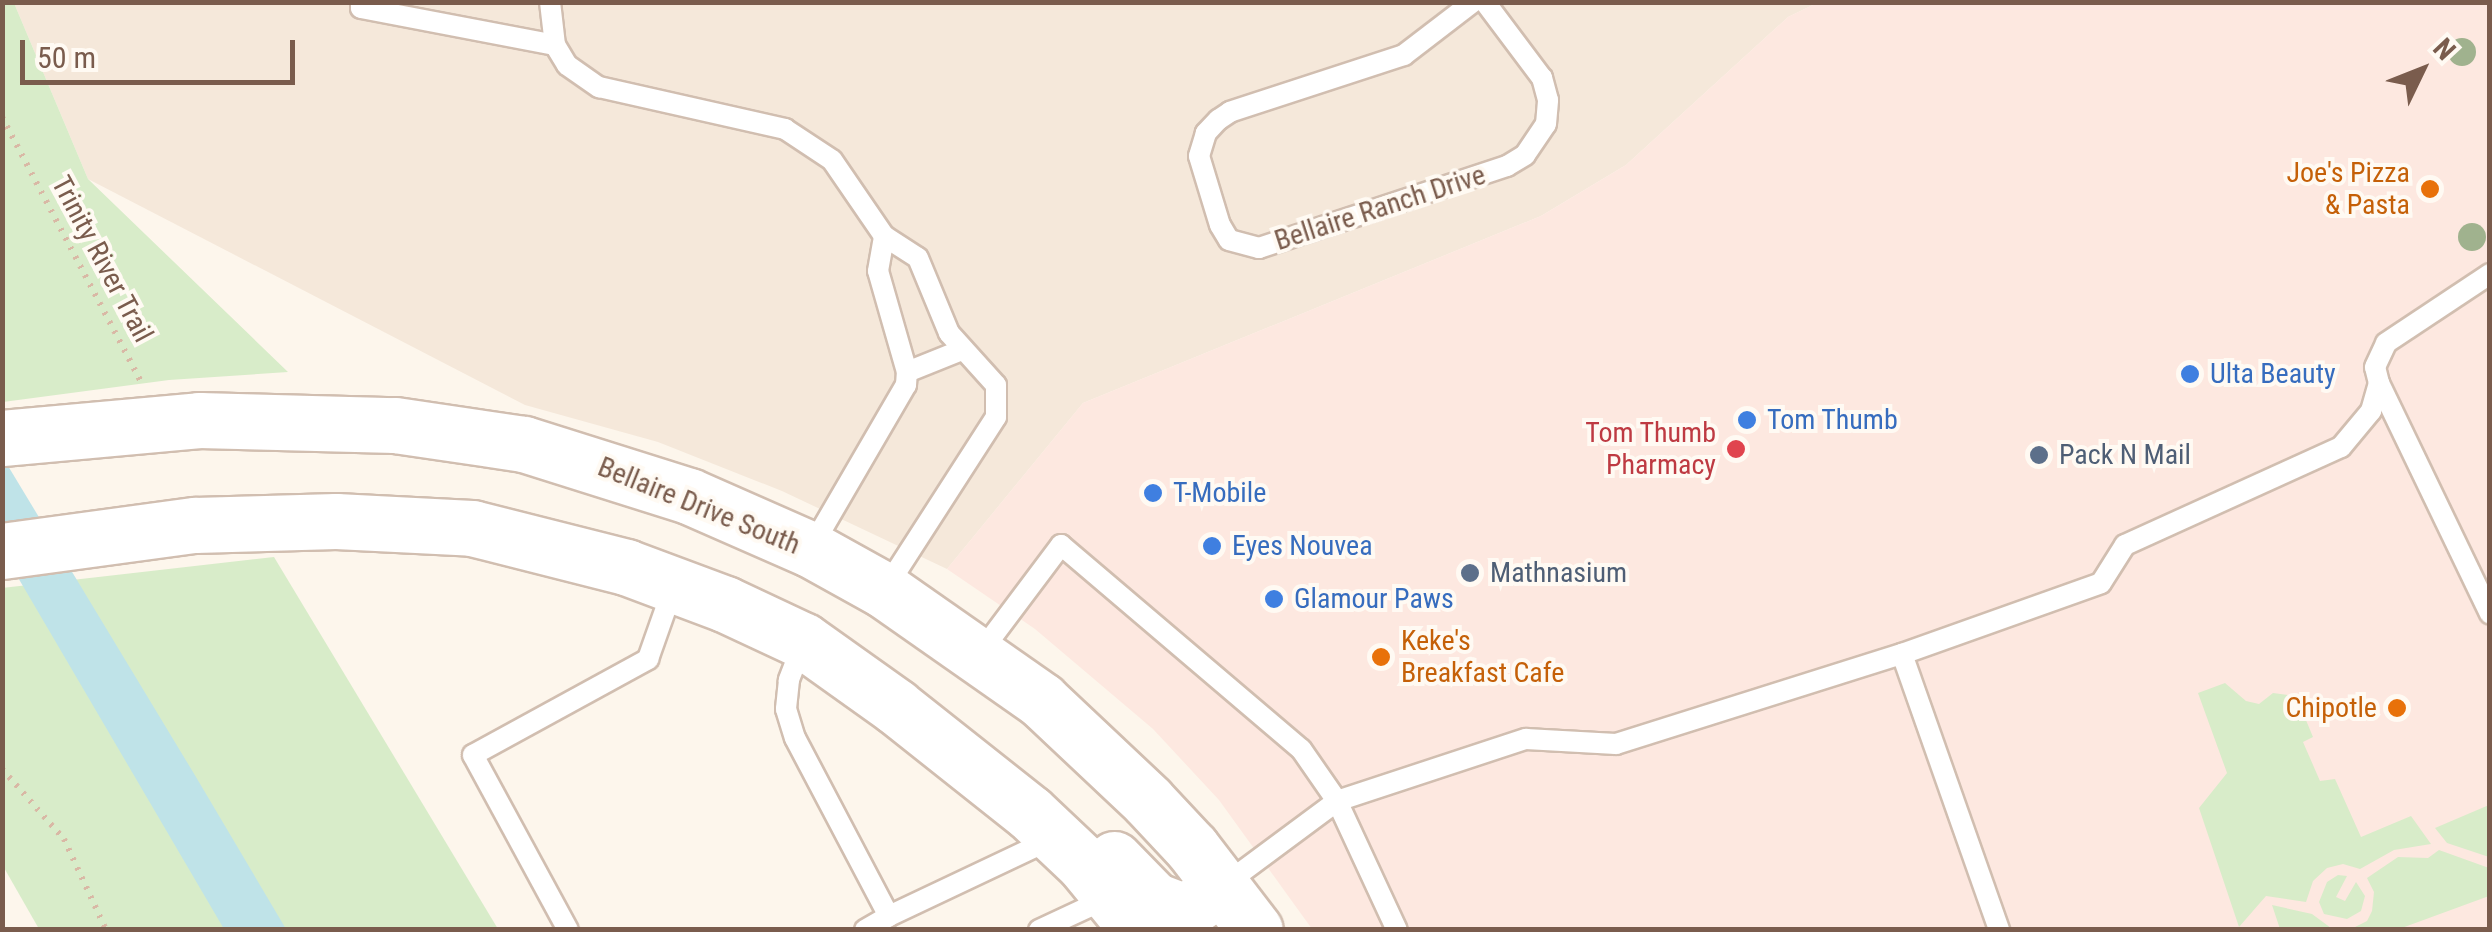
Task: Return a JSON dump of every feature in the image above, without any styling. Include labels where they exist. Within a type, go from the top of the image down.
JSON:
[{"type":"main road","name":"Bellaire Drive South","points":[[2,438],[242,418],[395,425],[524,444],[689,496],[810,549],[884,590],[980,653],[1096,748],[1223,886],[1255,930]]},
{"type":"main road","points":[[2,552],[195,525],[336,520],[472,528],[574,551],[675,584],[804,641],[938,738],[1056,837],[1125,913]]},
{"type":"main road","points":[[804,641],[810,549]]},
{"type":"main road","points":[[804,641],[884,590]]},
{"type":"main road","points":[[938,738],[978,749],[1022,774],[1165,906],[1189,909],[1223,886]]},
{"type":"lane","points":[[360,2],[361,8],[555,45]]},
{"type":"lane","points":[[550,2],[555,45],[567,64],[599,86],[760,121],[809,141],[841,172],[884,236],[918,258],[950,333],[996,385],[996,417],[884,590]]},
{"type":"lane","name":"Bellaire Ranch Drive","points":[[1473,2],[1404,55],[1230,112],[1218,120],[1206,132],[1200,156],[1220,225],[1230,240],[1258,248],[1507,166],[1525,155],[1546,124],[1545,89],[1542,78],[1485,2]]},
{"type":"lane","points":[[810,549],[902,399],[907,372],[878,271],[884,236]]},
{"type":"lane","points":[[2490,274],[2386,343],[2375,367],[2379,384],[2490,614]]},
{"type":"lane","points":[[907,372],[962,350]]},
{"type":"lane","points":[[1223,886],[1336,802],[1526,739],[1616,744],[1902,654],[2102,582],[2124,545],[2341,448],[2371,410],[2379,384]]},
{"type":"lane","points":[[980,653],[1060,545],[1301,749],[1336,802],[1397,930]]},
{"type":"lane","points":[[568,930],[473,755],[648,659],[675,584]]},
{"type":"lane","points":[[804,641],[788,680],[786,709],[796,738],[889,916]]},
{"type":"lane","points":[[1902,654],[1999,930]]},
{"type":"lane","points":[[865,930],[1056,837]]},
{"type":"lane","points":[[1039,930],[1125,913]]},
{"type":"path","name":"Trinity River Trail","points":[[2,117],[146,423]]},
{"type":"path","points":[[2,768],[64,839],[106,930]]},
{"type":"shaded area","points":[[14,3],[1817,3],[1788,17],[1626,165],[1541,216],[1083,403],[947,569],[782,491],[658,442],[525,405],[88,179]]},
{"type":"shaded area","points":[[1817,3],[2489,3],[2489,929],[1312,929],[1219,800],[1153,729],[1035,629],[947,569],[1083,403],[1541,216],[1626,165],[1788,17]]},
{"type":"green space","points":[[2,3],[14,3],[88,179],[288,372],[169,380],[3,402]]},
{"type":"green space","points":[[274,557],[498,929],[39,929],[3,866],[2,588]]},
{"type":"green space","points":[[2225,683],[2246,701],[2259,704],[2273,693],[2296,696],[2313,737],[2303,742],[2320,781],[2335,779],[2361,837],[2411,816],[2431,844],[2394,850],[2360,869],[2343,864],[2327,868],[2313,881],[2306,902],[2266,896],[2239,927],[2199,808],[2227,773],[2198,693]]},
{"type":"green space","points":[[2489,805],[2489,857],[2447,843],[2435,828]]},
{"type":"green space","points":[[2439,850],[2489,868],[2489,896],[2399,929],[2280,929],[2272,905],[2312,914],[2331,928],[2353,928],[2367,921],[2372,911],[2374,892],[2367,878],[2398,857],[2428,858]]},
{"type":"green space","points":[[2338,875],[2347,876],[2336,897],[2345,901],[2356,882],[2365,896],[2361,911],[2347,919],[2324,914],[2319,902],[2327,882]]},
{"type":"water","points":[[2,456],[286,929],[224,929],[3,552]]},
{"type":"place","name":"Joe's Pizza & Pasta","points":[[2430,189]]},
{"type":"place","name":"Ulta Beauty","points":[[2190,374]]},
{"type":"place","name":"Tom Thumb","points":[[1747,420]]},
{"type":"place","name":"Tom Thumb Pharmacy","points":[[1736,449]]},
{"type":"place","name":"Pack N Mail","points":[[2039,455]]},
{"type":"place","name":"T-Mobile","points":[[1153,493]]},
{"type":"place","name":"Eyes Nouvea","points":[[1212,546]]},
{"type":"place","name":"Mathnasium","points":[[1470,573]]},
{"type":"place","name":"Glamour Paws","points":[[1274,599]]},
{"type":"place","name":"Keke's Breakfast Cafe","points":[[1381,657]]},
{"type":"place","name":"Chipotle","points":[[2397,708]]}]
